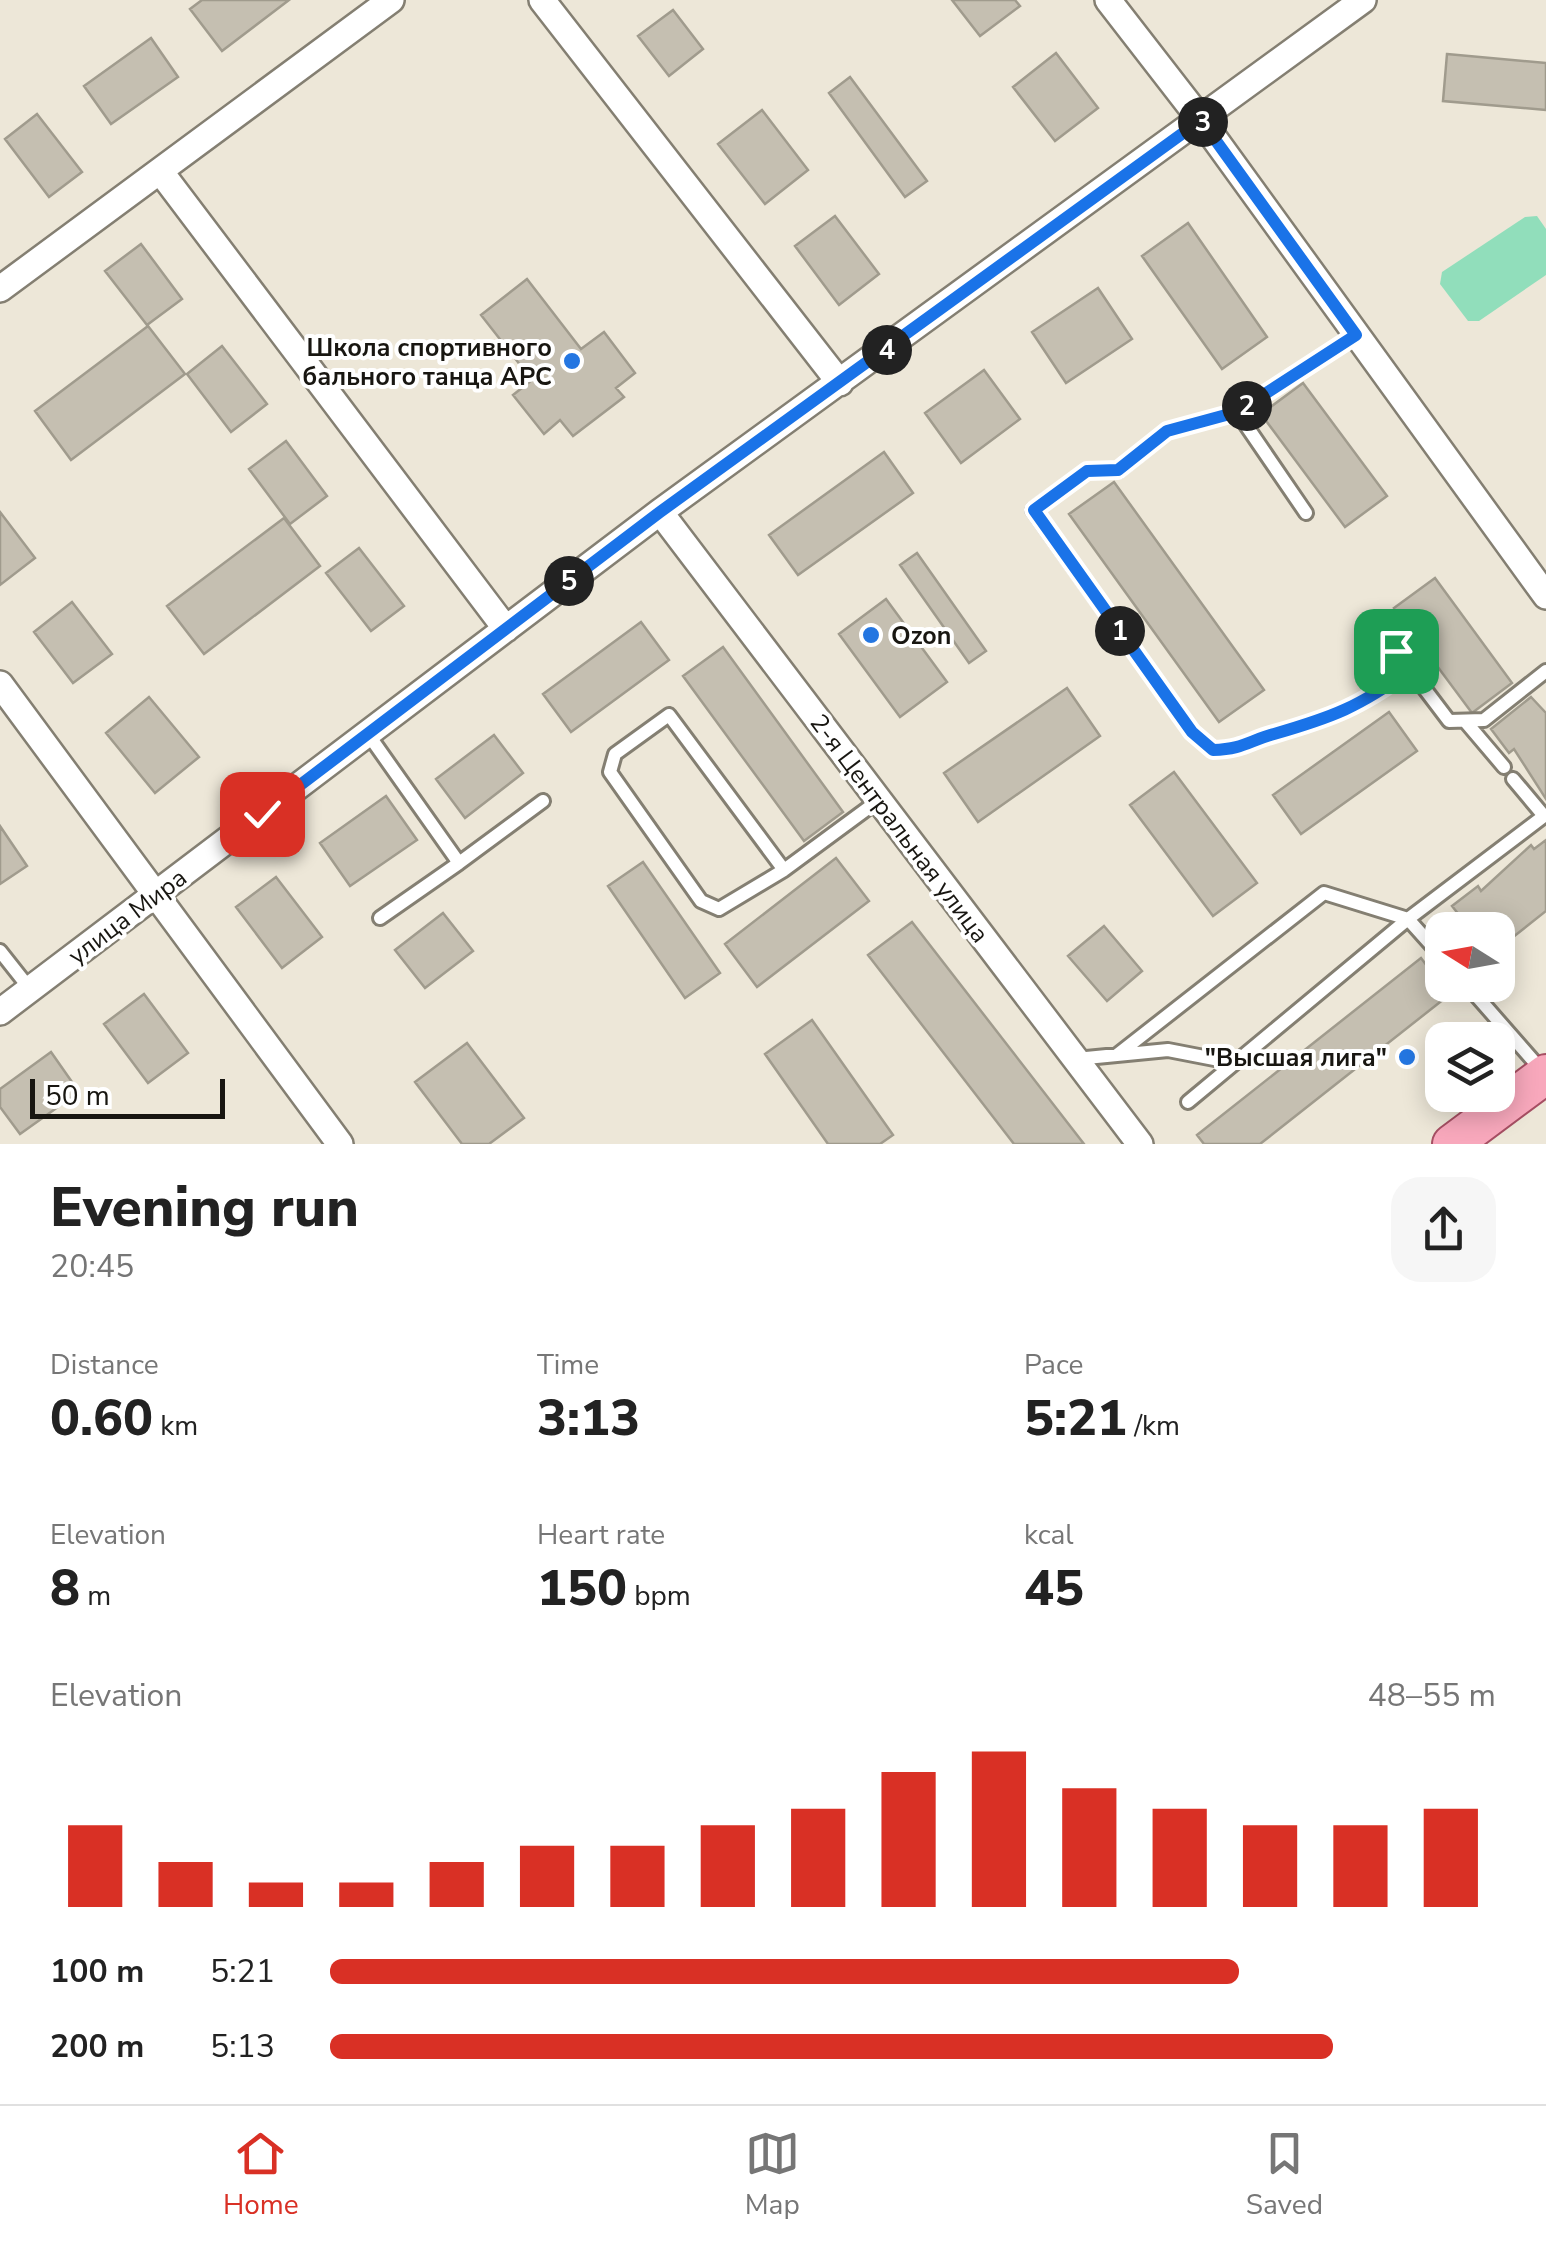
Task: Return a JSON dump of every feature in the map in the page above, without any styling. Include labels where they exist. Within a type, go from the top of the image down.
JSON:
[{"type":"main road","points":[[1452,1144],[1546,1074]]},
{"type":"street","points":[[0,289],[391,0]]},
{"type":"street","points":[[542,0],[840,384]]},
{"type":"street","points":[[1108,0],[1201,120],[1546,596]]},
{"type":"street","name":"улица Мира","points":[[0,1012],[660,512],[1363,0]]},
{"type":"street","points":[[160,171],[506,629]]},
{"type":"street","name":"2-я Центральная улица","points":[[660,512],[1140,1144]]},
{"type":"street","points":[[0,684],[340,1144]]},
{"type":"lane","points":[[1356,335],[1237,412],[1167,431],[1118,470],[1087,471],[1034,510],[1192,732],[1213,750],[1243,749],[1271,734],[1333,718],[1410,670]]},
{"type":"lane","points":[[1237,412],[1306,512]]},
{"type":"lane","points":[[1396,651],[1449,721],[1484,720],[1546,671]]},
{"type":"lane","points":[[784,870],[669,715],[616,754],[610,772],[700,900],[719,909],[784,870],[879,800]]},
{"type":"lane","points":[[1188,1102],[1408,918],[1544,816],[1466,721]]},
{"type":"lane","points":[[368,734],[459,863]]},
{"type":"lane","points":[[380,918],[543,801]]},
{"type":"lane","points":[[1117,1055],[1324,893],[1408,918],[1425,938]]},
{"type":"lane","points":[[0,951],[30,989]]},
{"type":"lane","points":[[1482,1002],[1546,1074]]},
{"type":"lane","points":[[1076,1060],[1168,1050],[1235,1063]]},
{"type":"green space","points":[[1537,216],[1546,229],[1546,275],[1479,321],[1468,321],[1440,284],[1442,272],[1525,217]]},
{"type":"building","points":[[202,0],[289,0],[222,51],[190,9]]},
{"type":"building","points":[[952,0],[1015,0],[1020,6],[980,36]]},
{"type":"building","points":[[673,10],[703,49],[669,76],[638,36]]},
{"type":"building","points":[[151,38],[178,77],[111,124],[84,86]]},
{"type":"building","points":[[1056,53],[1098,108],[1055,141],[1013,87]]},
{"type":"building","points":[[1447,54],[1546,63],[1546,110],[1443,101]]},
{"type":"building","points":[[850,77],[927,181],[905,197],[829,93]]},
{"type":"building","points":[[762,110],[808,170],[765,204],[718,144]]},
{"type":"building","points":[[37,114],[82,172],[49,197],[5,139]]},
{"type":"building","points":[[835,216],[879,274],[839,305],[795,246]]},
{"type":"building","points":[[1188,223],[1267,337],[1222,369],[1142,256]]},
{"type":"building","points":[[141,244],[182,299],[147,325],[105,271]]},
{"type":"building","name":"Школа спортивного бального танца АРС","points":[[527,279],[581,349],[604,332],[635,373],[616,388],[624,397],[573,436],[560,420],[544,434],[513,395],[532,380],[481,315]]},
{"type":"building","points":[[1098,288],[1132,339],[1066,383],[1032,332]]},
{"type":"building","points":[[148,326],[185,374],[71,460],[35,411]]},
{"type":"building","points":[[222,346],[267,404],[231,432],[187,374]]},
{"type":"building","points":[[984,370],[1020,419],[961,463],[925,413]]},
{"type":"building","points":[[1303,383],[1387,496],[1345,527],[1261,414]]},
{"type":"building","points":[[286,441],[327,496],[290,524],[249,469]]},
{"type":"building","points":[[884,452],[913,493],[798,575],[769,535]]},
{"type":"building","points":[[1114,482],[1264,690],[1219,722],[1069,514]]},
{"type":"building","points":[[0,512],[35,558],[0,585]]},
{"type":"building","points":[[284,518],[320,566],[204,654],[167,606]]},
{"type":"building","points":[[359,548],[404,606],[371,631],[326,573]]},
{"type":"building","points":[[917,553],[986,651],[969,663],[900,565]]},
{"type":"building","points":[[1435,578],[1512,683],[1472,713],[1394,608]]},
{"type":"building","points":[[886,599],[947,682],[900,717],[839,634]]},
{"type":"building","points":[[72,602],[112,654],[73,683],[34,632]]},
{"type":"building","points":[[641,622],[669,660],[571,732],[543,694]]},
{"type":"building","points":[[723,647],[843,812],[804,841],[683,676]]},
{"type":"building","points":[[1067,688],[1100,736],[978,822],[944,773]]},
{"type":"building","points":[[149,697],[199,757],[155,793],[106,733]]},
{"type":"building","points":[[1531,697],[1546,713],[1546,799],[1514,749],[1509,753],[1491,729]]},
{"type":"building","points":[[1389,712],[1417,751],[1301,834],[1273,795]]},
{"type":"building","points":[[494,735],[523,773],[465,818],[436,779]]},
{"type":"building","points":[[1174,772],[1257,883],[1213,916],[1130,805]]},
{"type":"building","points":[[386,796],[417,840],[350,886],[320,843]]},
{"type":"building","points":[[0,826],[27,866],[0,884]]},
{"type":"building","points":[[1546,840],[1546,911],[1515,935],[1515,912],[1457,912],[1452,906],[1478,886],[1481,891],[1531,845],[1534,849]]},
{"type":"building","points":[[836,858],[869,901],[757,987],[725,944]]},
{"type":"building","points":[[643,862],[720,973],[685,998],[608,886]]},
{"type":"building","points":[[276,877],[322,937],[282,968],[236,907]]},
{"type":"building","points":[[443,913],[473,951],[425,988],[395,950]]},
{"type":"building","points":[[912,922],[1084,1144],[1014,1144],[868,955]]},
{"type":"building","points":[[1104,926],[1142,971],[1107,1001],[1068,956]]},
{"type":"building","points":[[1421,958],[1425,963],[1425,1002],[1440,1002],[1260,1144],[1204,1144],[1197,1135]]},
{"type":"building","points":[[144,994],[188,1053],[148,1083],[104,1024]]},
{"type":"building","points":[[812,1020],[893,1135],[880,1144],[828,1144],[765,1054]]},
{"type":"building","points":[[467,1043],[524,1118],[489,1144],[462,1144],[415,1082]]},
{"type":"building","points":[[51,1052],[79,1092],[20,1134],[0,1107],[0,1089]]},
{"type":"place","name":"Школа спортивного бального танца АРС","points":[[572,361]]},
{"type":"place","name":"Ozon","points":[[871,635]]},
{"type":"place","name":"\"Высшая лига\"","points":[[1407,1057]]},
{"type":"route","points":[[262,814],[660,512],[1201,120],[1356,335],[1237,412],[1167,431],[1118,470],[1087,471],[1034,510],[1192,732],[1213,750],[1243,749],[1271,734],[1333,718],[1369,700],[1410,670],[1396,651]]}]
